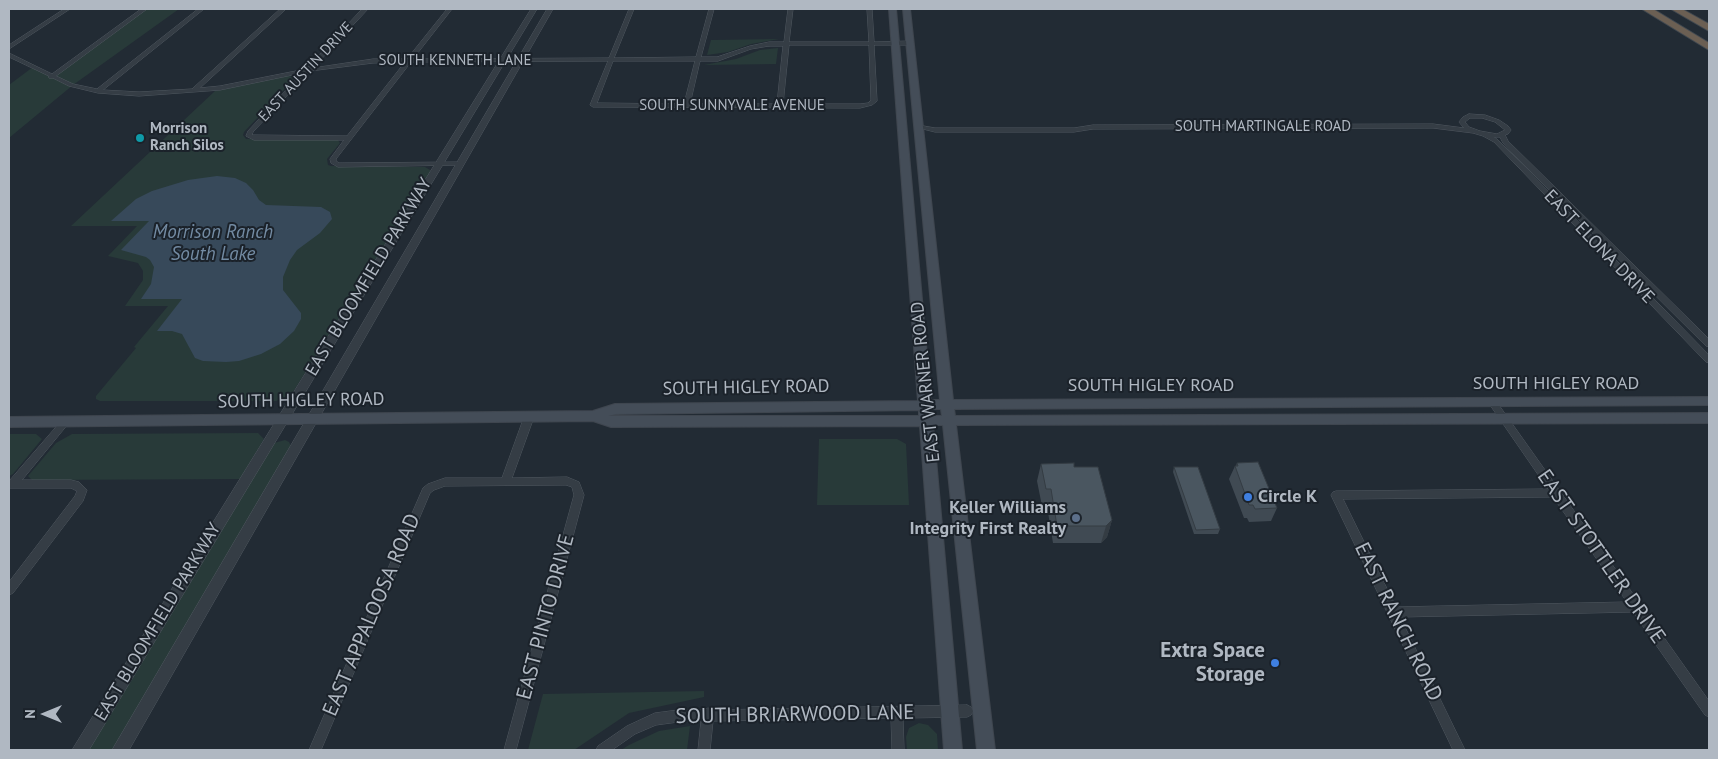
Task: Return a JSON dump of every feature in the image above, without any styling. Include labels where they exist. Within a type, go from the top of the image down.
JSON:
[{"type":"highway","points":[[1647,9],[1709,47]]},
{"type":"highway","points":[[1653,9],[1709,42]]},
{"type":"highway","points":[[1676,9],[1708,27]]},
{"type":"main road","name":"EAST WARNER ROAD","points":[[892,9],[953,750]]},
{"type":"main road","name":"EAST WARNER ROAD","points":[[906,9],[947,405],[986,750]]},
{"type":"main road","points":[[911,230],[930,230]]},
{"type":"main road","name":"SOUTH HIGLEY ROAD","points":[[9,422],[594,416],[615,409],[924,405],[1709,401]]},
{"type":"main road","name":"SOUTH HIGLEY ROAD","points":[[594,416],[611,422],[1709,418]]},
{"type":"street","points":[[9,47],[67,9]]},
{"type":"street","points":[[51,77],[144,9]]},
{"type":"street","points":[[98,91],[200,9]]},
{"type":"street","points":[[193,91],[283,9]]},
{"type":"street","name":"EAST AUSTIN DRIVE","points":[[249,136],[250,132],[366,9]]},
{"type":"street","points":[[449,9],[332,162],[338,165],[460,164]]},
{"type":"street","name":"EAST BLOOMFIELD PARKWAY","points":[[80,750],[534,9]]},
{"type":"street","name":"EAST BLOOMFIELD PARKWAY","points":[[120,750],[550,9]]},
{"type":"street","points":[[593,105],[631,9]]},
{"type":"street","points":[[686,106],[711,9]]},
{"type":"street","points":[[780,105],[790,9]]},
{"type":"street","points":[[870,9],[871,44]]},
{"type":"street","name":"SOUTH KENNETH LANE","points":[[9,54],[51,77],[71,85],[98,91],[139,94],[193,91],[256,82],[308,70],[357,63],[410,60],[718,59],[758,46],[910,43]]},
{"type":"street","name":"SOUTH SUNNYVALE AVENUE","points":[[593,105],[860,106],[870,104],[874,100],[871,44]]},
{"type":"street","points":[[9,65],[21,61]]},
{"type":"street","name":"EAST ELONA DRIVE","points":[[1462,120],[1469,116],[1490,118],[1506,127],[1508,130],[1502,135],[1504,142],[1709,344]]},
{"type":"street","points":[[1462,120],[1464,125],[1472,131]]},
{"type":"street","name":"SOUTH MARTINGALE ROAD","points":[[1433,126],[1462,120]]},
{"type":"street","name":"SOUTH MARTINGALE ROAD","points":[[901,127],[936,130],[1074,130],[1093,127],[1433,126],[1472,131],[1486,135]]},
{"type":"street","points":[[1486,135],[1502,135]]},
{"type":"street","name":"EAST ELONA DRIVE","points":[[1486,135],[1496,141],[1709,360]]},
{"type":"street","points":[[249,136],[254,138],[349,138]]},
{"type":"street","name":"EAST STOTTLER DRIVE","points":[[1493,403],[1709,711]]},
{"type":"street","points":[[436,484],[445,482],[506,482],[529,417]]},
{"type":"street","points":[[11,484],[65,422]]},
{"type":"street","name":"EAST PINTO DRIVE","points":[[506,482],[567,481],[576,485],[579,495],[510,750]]},
{"type":"street","points":[[9,590],[79,498],[82,490],[80,487],[71,484],[11,484]]},
{"type":"street","name":"EAST APPALOOSA ROAD","points":[[315,750],[423,496],[436,484]]},
{"type":"street","name":"EAST RANCH ROAD","points":[[1459,750],[1336,494],[1556,493]]},
{"type":"street","points":[[1394,612],[1636,607]]},
{"type":"street","name":"SOUTH BRIARWOOD LANE","points":[[602,750],[631,730],[655,719],[708,714],[967,711]]},
{"type":"street","points":[[897,713],[898,750]]},
{"type":"street","points":[[704,750],[708,714]]},
{"type":"shaded area","points":[[144,9],[179,9],[73,85],[9,138],[9,85],[33,67],[51,77]]},
{"type":"shaded area","points":[[779,39],[751,44],[728,52],[707,55],[711,40]]},
{"type":"shaded area","points":[[778,48],[776,64],[704,65],[736,59],[760,50]]},
{"type":"shaded area","points":[[288,76],[296,77],[244,132],[243,135],[246,139],[338,140],[340,143],[327,159],[328,165],[425,167],[430,172],[293,392],[288,397],[276,401],[100,401],[96,399],[96,396],[168,306],[125,306],[143,280],[143,271],[138,263],[108,256],[137,226],[71,226],[215,91]]},
{"type":"shaded area","points":[[258,433],[264,439],[240,479],[32,480],[28,476],[56,443],[72,434]]},
{"type":"shaded area","points":[[9,434],[36,434],[42,439],[13,474],[9,476]]},
{"type":"shaded area","points":[[819,439],[897,439],[906,444],[909,505],[817,505]]},
{"type":"shaded area","points":[[285,440],[291,446],[113,750],[86,750],[270,447],[274,443]]},
{"type":"shaded area","points":[[704,691],[704,697],[629,713],[574,750],[528,750],[543,694]]},
{"type":"shaded area","points":[[919,723],[928,725],[937,734],[938,750],[907,750],[906,737],[909,728]]},
{"type":"shaded area","points":[[690,726],[687,750],[621,750],[659,731]]},
{"type":"water","name":"Morrison Ranch South Lake","points":[[217,176],[235,178],[246,183],[259,200],[266,205],[321,207],[330,212],[332,219],[320,233],[297,250],[290,260],[283,277],[283,290],[301,313],[301,319],[294,331],[280,344],[261,354],[239,361],[203,361],[195,358],[182,334],[172,331],[157,331],[182,299],[141,299],[151,284],[154,267],[146,257],[121,250],[149,221],[111,221],[136,199],[152,191],[188,180]]},
{"type":"building","points":[[1258,462],[1277,508],[1255,509],[1253,505],[1249,505],[1235,466],[1238,466],[1237,463]]},
{"type":"building","points":[[1074,463],[1074,467],[1098,467],[1112,520],[1106,526],[1057,526],[1051,489],[1046,489],[1041,464]]},
{"type":"building","name":"Circle K","points":[[1174,467],[1198,467],[1220,529],[1196,530]]},
{"type":"place","name":"Morrison Ranch Silos","points":[[140,138]]},
{"type":"place","name":"Circle K","points":[[1248,497]]},
{"type":"place","name":"Keller Williams Integrity First Realty","points":[[1076,518]]},
{"type":"place","name":"Extra Space Storage","points":[[1275,663]]}]
